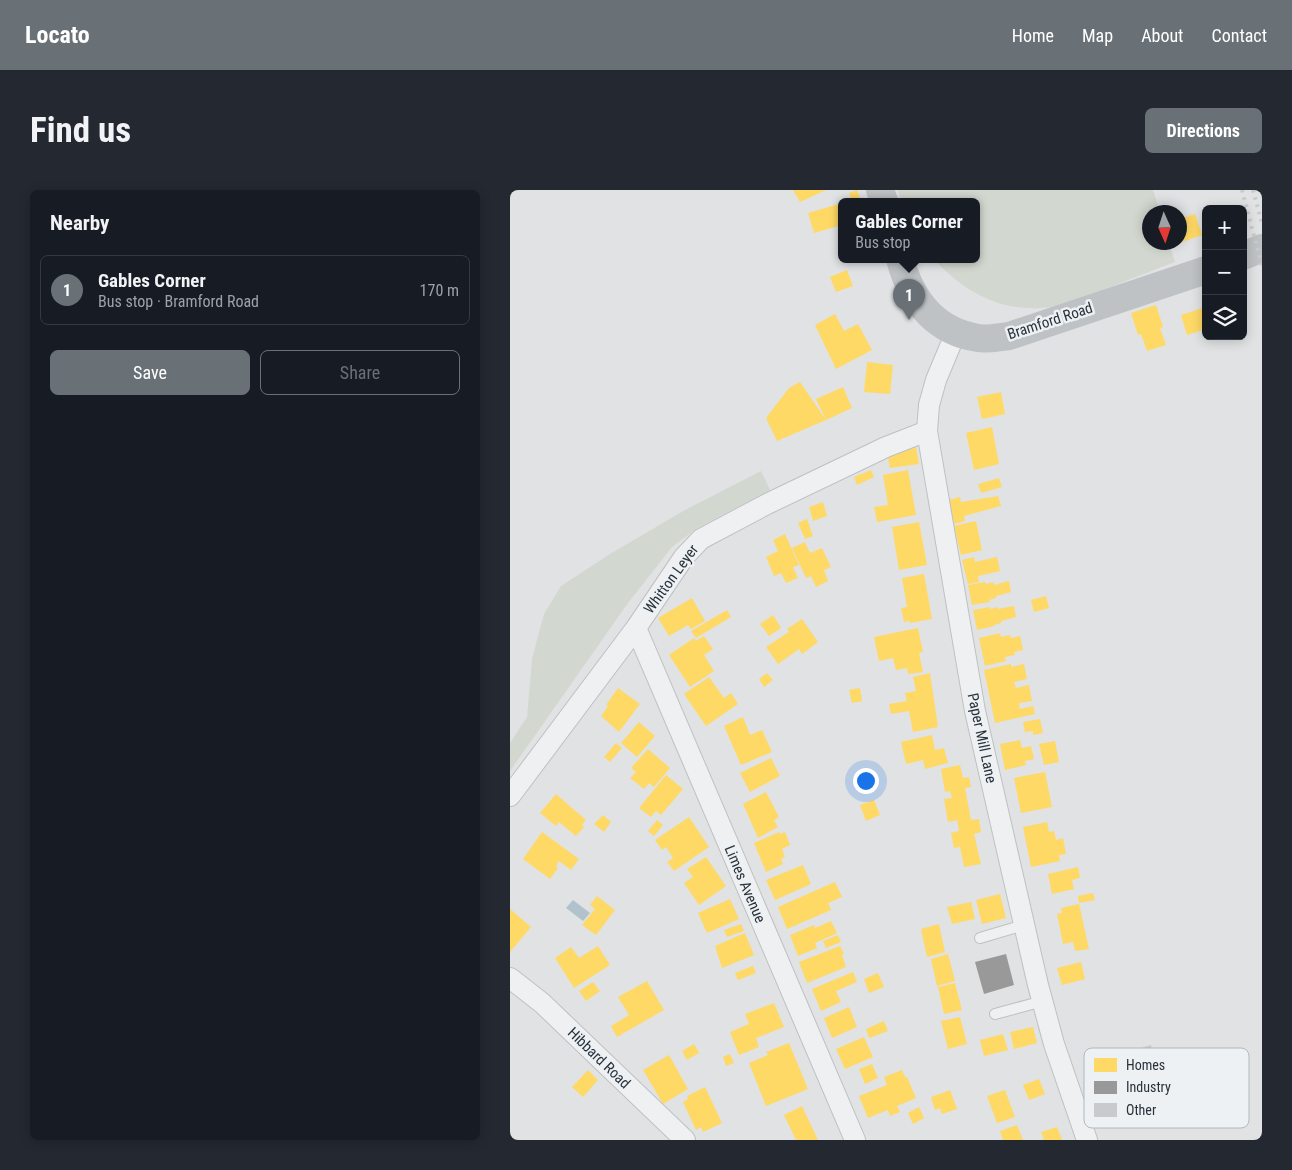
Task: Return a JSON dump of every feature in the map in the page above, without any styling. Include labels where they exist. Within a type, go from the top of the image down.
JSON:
[{"type":"main road","points":[[1247,254],[1262,248]]},
{"type":"main road","name":"Bramford Road","points":[[901,263],[911,290],[922,308],[937,322],[956,332],[980,339],[1009,336],[1202,271]]},
{"type":"street","name":"Paper Mill Lane","points":[[956,332],[936,380],[929,405],[927,431],[975,711],[1024,925],[1054,1044],[1087,1140]]},
{"type":"street","name":"Whitton Leyer","points":[[510,796],[636,628],[684,557],[701,539],[767,504],[927,431]]},
{"type":"street","name":"Limes Avenue","points":[[636,628],[854,1140]]},
{"type":"street","name":"Hibbard Road","points":[[510,978],[542,1003],[685,1140]]},
{"type":"lane","points":[[980,938],[1024,925]]},
{"type":"lane","points":[[995,1014],[1043,1001]]},
{"type":"shaded area","points":[[898,190],[1153,190],[1158,205],[1142,205],[1142,250],[1171,250],[1175,262],[1068,303],[1050,307],[1025,308],[996,302],[969,289],[938,263],[980,263],[980,198],[901,198]]},
{"type":"shaded area","points":[[761,471],[770,490],[697,528],[672,547],[628,603],[510,771],[510,743],[527,717],[532,659],[544,614],[561,586],[610,554],[685,510]]},
{"type":"water","points":[[573,900],[590,913],[583,921],[566,908]]},
{"type":"building: Homes","points":[[793,190],[826,190],[800,202]]},
{"type":"building: Homes","points":[[857,190],[860,198],[851,198],[849,193]]},
{"type":"building: Homes","points":[[838,204],[838,226],[814,233],[808,213]]},
{"type":"building: Homes","points":[[1195,214],[1202,235],[1187,240],[1187,216]]},
{"type":"building: Homes","points":[[847,270],[853,286],[836,292],[830,277]]},
{"type":"building: Homes","points":[[1156,305],[1163,327],[1160,328],[1166,345],[1147,351],[1141,334],[1138,335],[1131,313]]},
{"type":"building: Homes","points":[[1202,308],[1202,330],[1187,335],[1181,315]]},
{"type":"building: Homes","points":[[835,314],[844,331],[858,324],[872,350],[836,369],[815,325]]},
{"type":"building: Homes","points":[[867,362],[893,365],[890,394],[864,392]]},
{"type":"building: Homes","points":[[800,382],[826,420],[777,441],[766,418],[789,388]]},
{"type":"building: Homes","points":[[843,387],[852,408],[826,420],[816,399]]},
{"type":"building: Homes","points":[[1001,392],[1005,414],[982,419],[977,397]]},
{"type":"building: Homes","points":[[992,427],[999,464],[974,470],[966,433]]},
{"type":"building: Homes","points":[[912,443],[913,448],[916,447],[919,464],[890,468],[887,452]]},
{"type":"building: Homes","points":[[871,470],[874,477],[857,485],[854,477]]},
{"type":"building: Homes","points":[[908,470],[916,515],[877,522],[874,507],[888,505],[883,475]]},
{"type":"building: Homes","points":[[999,478],[1002,487],[981,493],[978,484]]},
{"type":"building: Homes","points":[[998,496],[1001,506],[964,516],[965,521],[954,524],[948,500],[960,497],[961,502]]},
{"type":"building: Homes","points":[[823,502],[827,516],[813,521],[809,507]]},
{"type":"building: Homes","points":[[807,519],[813,536],[805,539],[798,523]]},
{"type":"building: Homes","points":[[976,521],[982,550],[961,555],[954,526]]},
{"type":"building: Homes","points":[[919,522],[927,565],[899,570],[892,527]]},
{"type":"building: Homes","points":[[785,534],[799,565],[793,567],[798,578],[786,583],[781,573],[774,576],[766,557],[778,551],[773,540]]},
{"type":"building: Homes","points":[[805,542],[810,553],[822,548],[831,567],[824,570],[828,581],[816,587],[811,576],[806,578],[792,548]]},
{"type":"building: Homes","points":[[974,557],[975,562],[997,557],[1000,571],[978,576],[979,582],[968,584],[962,560]]},
{"type":"building: Homes","points":[[924,574],[932,619],[910,623],[910,621],[904,622],[901,608],[907,607],[902,578]]},
{"type":"building: Homes","points":[[1009,581],[1011,592],[996,596],[996,598],[989,600],[990,602],[972,605],[968,585],[993,582],[994,585]]},
{"type":"building: Homes","points":[[1046,596],[1049,608],[1034,612],[1031,600]]},
{"type":"building: Homes","points":[[692,598],[705,621],[691,629],[688,625],[669,636],[658,618]]},
{"type":"building: Homes","points":[[1014,606],[1016,617],[1001,621],[1001,623],[994,626],[977,630],[973,610]]},
{"type":"building: Homes","points":[[727,610],[731,617],[696,638],[691,631]]},
{"type":"building: Homes","points":[[773,615],[781,628],[769,636],[760,624]]},
{"type":"building: Homes","points":[[802,619],[818,642],[802,654],[799,649],[778,664],[766,647],[789,632],[787,629]]},
{"type":"building: Homes","points":[[918,628],[923,652],[919,653],[923,672],[908,674],[907,668],[896,670],[893,658],[879,661],[874,637]]},
{"type":"building: Homes","points":[[1000,633],[1001,637],[1010,635],[1011,638],[1020,636],[1023,650],[1014,652],[1015,655],[1005,657],[1006,661],[985,666],[979,638]]},
{"type":"building: Homes","points":[[704,636],[713,649],[704,655],[714,671],[690,687],[669,655],[694,638],[696,641]]},
{"type":"building: Homes","points":[[1011,664],[1011,667],[1024,664],[1027,679],[1014,682],[1016,688],[1029,685],[1032,701],[1019,703],[1020,709],[1033,706],[1035,714],[995,723],[984,670]]},
{"type":"building: Homes","points":[[767,673],[773,680],[764,687],[759,679]]},
{"type":"building: Homes","points":[[930,673],[938,727],[913,732],[909,711],[891,714],[889,704],[907,701],[905,693],[916,691],[913,677]]},
{"type":"building: Homes","points":[[709,677],[724,698],[731,693],[738,704],[706,726],[684,694]]},
{"type":"building: Homes","points":[[618,688],[640,704],[619,732],[601,716]]},
{"type":"building: Homes","points":[[860,688],[862,701],[852,703],[849,690]]},
{"type":"building: Homes","points":[[743,717],[750,735],[762,730],[772,752],[741,765],[724,726]]},
{"type":"building: Homes","points":[[1040,719],[1043,733],[1033,735],[1033,731],[1025,732],[1023,722]]},
{"type":"building: Homes","points":[[639,722],[655,736],[637,757],[621,743]]},
{"type":"building: Homes","points":[[932,735],[935,750],[944,748],[948,763],[925,769],[923,760],[906,764],[901,742]]},
{"type":"building: Homes","points":[[1020,740],[1022,748],[1031,746],[1034,759],[1025,761],[1026,765],[1005,770],[1000,744]]},
{"type":"building: Homes","points":[[1055,741],[1059,762],[1044,765],[1039,744]]},
{"type":"building: Homes","points":[[616,743],[622,748],[610,762],[604,757]]},
{"type":"building: Homes","points":[[648,749],[670,768],[654,787],[649,783],[644,789],[630,778],[636,772],[631,768]]},
{"type":"building: Homes","points":[[771,758],[780,776],[750,792],[740,773]]},
{"type":"building: Homes","points":[[960,765],[963,778],[969,777],[971,787],[965,788],[971,820],[979,819],[981,832],[974,834],[981,864],[964,867],[960,847],[954,848],[951,833],[959,831],[957,820],[948,822],[944,799],[952,798],[950,791],[945,792],[941,769]]},
{"type":"building: Homes","points":[[1045,772],[1052,807],[1021,813],[1014,778]]},
{"type":"building: Homes","points":[[666,775],[683,789],[661,815],[656,811],[651,817],[639,808]]},
{"type":"building: Homes","points":[[766,792],[779,817],[774,820],[778,827],[758,838],[743,804]]},
{"type":"building: Homes","points":[[556,794],[586,820],[582,825],[584,827],[576,836],[559,822],[556,826],[540,813]]},
{"type":"building: Homes","points":[[874,800],[880,815],[866,821],[860,805]]},
{"type":"building: Homes","points":[[603,815],[611,822],[604,832],[594,824]]},
{"type":"building: Homes","points":[[689,817],[709,847],[674,871],[667,862],[673,858],[666,847],[662,850],[655,840]]},
{"type":"building: Homes","points":[[657,820],[663,825],[654,836],[648,831]]},
{"type":"building: Homes","points":[[1047,822],[1049,832],[1054,831],[1056,840],[1063,838],[1066,854],[1059,855],[1060,861],[1031,867],[1023,827]]},
{"type":"building: Homes","points":[[542,832],[579,859],[571,870],[559,861],[556,866],[558,868],[550,879],[523,859]]},
{"type":"building: Homes","points":[[779,832],[780,834],[785,832],[790,845],[782,849],[785,857],[781,859],[783,864],[766,872],[754,843]]},
{"type":"building: Homes","points":[[706,857],[726,886],[699,905],[684,883],[693,877],[687,869]]},
{"type":"building: Homes","points":[[803,865],[811,884],[775,900],[766,880]]},
{"type":"building: Homes","points":[[1078,867],[1080,878],[1072,880],[1074,889],[1052,894],[1048,874]]},
{"type":"building: Homes","points":[[835,882],[842,897],[828,903],[831,910],[787,929],[778,907]]},
{"type":"building: Homes","points":[[1093,893],[1095,900],[1079,903],[1078,896]]},
{"type":"building: Homes","points":[[1000,894],[1006,918],[982,924],[976,900]]},
{"type":"building: Homes","points":[[597,896],[615,910],[596,935],[582,925],[595,909],[590,905]]},
{"type":"building: Homes","points":[[730,899],[739,919],[707,933],[698,913]]},
{"type":"building: Homes","points":[[971,902],[975,919],[952,924],[947,907]]},
{"type":"building: Homes","points":[[1079,904],[1089,949],[1075,951],[1073,942],[1063,944],[1057,914],[1062,913],[1061,908]]},
{"type":"building: Homes","points":[[510,909],[531,927],[510,952]]},
{"type":"building: Homes","points":[[831,921],[837,933],[815,943],[817,948],[798,956],[790,935],[814,925],[815,928]]},
{"type":"building: Homes","points":[[741,924],[744,931],[727,937],[724,930]]},
{"type":"building: Homes","points":[[939,924],[945,952],[927,957],[921,929]]},
{"type":"building: Homes","points":[[745,933],[754,955],[722,968],[715,946]]},
{"type":"building: Homes","points":[[838,935],[841,942],[826,948],[823,941]]},
{"type":"building: Homes","points":[[598,946],[610,965],[574,988],[555,958],[571,947],[579,958]]},
{"type":"building: Homes","points":[[840,946],[844,954],[842,955],[846,967],[807,983],[799,962]]},
{"type":"building: Homes","points":[[948,954],[955,981],[937,986],[931,959]]},
{"type":"building: Homes","points":[[1081,962],[1085,979],[1062,985],[1057,968]]},
{"type":"building: Homes","points":[[753,966],[756,973],[738,980],[735,973]]},
{"type":"building: Homes","points":[[853,972],[857,982],[836,991],[841,1002],[821,1011],[812,989]]},
{"type":"building: Homes","points":[[878,973],[884,987],[869,993],[864,979]]},
{"type":"building: Homes","points":[[647,981],[664,1010],[617,1037],[611,1026],[629,1015],[618,997]]},
{"type":"building: Homes","points":[[593,982],[600,991],[586,1001],[579,991]]},
{"type":"building: Homes","points":[[955,983],[962,1010],[944,1014],[938,987]]},
{"type":"building: Homes","points":[[774,1003],[784,1027],[756,1038],[759,1047],[739,1055],[730,1032],[749,1024],[745,1014]]},
{"type":"building: Homes","points":[[849,1007],[857,1027],[832,1038],[824,1018]]},
{"type":"building: Homes","points":[[960,1017],[967,1044],[948,1049],[941,1021]]},
{"type":"building: Homes","points":[[884,1021],[888,1031],[869,1038],[866,1029]]},
{"type":"building: Homes","points":[[1033,1027],[1037,1043],[1014,1049],[1010,1032]]},
{"type":"building: Homes","points":[[1003,1034],[1008,1050],[984,1056],[980,1040]]},
{"type":"building: Homes","points":[[864,1037],[873,1057],[845,1069],[836,1049]]},
{"type":"building: Homes","points":[[789,1043],[808,1089],[766,1106],[749,1063],[768,1055],[766,1052]]},
{"type":"building: Homes","points":[[694,1044],[699,1053],[687,1060],[682,1051]]},
{"type":"building: Homes","points":[[730,1054],[734,1063],[726,1066],[723,1057]]},
{"type":"building: Homes","points":[[669,1055],[688,1089],[663,1104],[643,1070]]},
{"type":"building: Homes","points":[[872,1064],[878,1078],[865,1084],[859,1069]]},
{"type":"building: Homes","points":[[588,1070],[598,1080],[583,1097],[572,1087]]},
{"type":"building: Homes","points":[[902,1070],[916,1098],[897,1106],[900,1112],[890,1116],[888,1110],[868,1118],[859,1096],[887,1085],[884,1077]]},
{"type":"building: Homes","points":[[1039,1079],[1045,1094],[1029,1100],[1023,1085]]},
{"type":"building: Homes","points":[[705,1087],[722,1123],[703,1132],[701,1127],[696,1130],[683,1102],[688,1099],[687,1096]]},
{"type":"building: Homes","points":[[950,1090],[957,1109],[942,1114],[940,1108],[935,1110],[931,1097]]},
{"type":"building: Homes","points":[[1005,1090],[1015,1117],[997,1123],[987,1096]]},
{"type":"building: Homes","points":[[802,1106],[818,1140],[796,1140],[784,1115]]},
{"type":"building: Homes","points":[[919,1107],[924,1118],[913,1124],[908,1113]]},
{"type":"building: Homes","points":[[1017,1125],[1023,1140],[1003,1140],[1000,1131]]},
{"type":"building: Homes","points":[[1057,1127],[1062,1140],[1044,1140],[1041,1132]]},
{"type":"building: Industry","points":[[1006,954],[1014,985],[984,994],[975,962]]},
{"type":"building: Other","points":[[1151,1045],[1152,1048],[1141,1048]]},
{"type":"railway","points":[[1242,190],[1262,266]]},
{"type":"railway","points":[[1253,190],[1262,223]]},
{"type":"place","name":"Gables Corner","points":[[909,320]]}]
